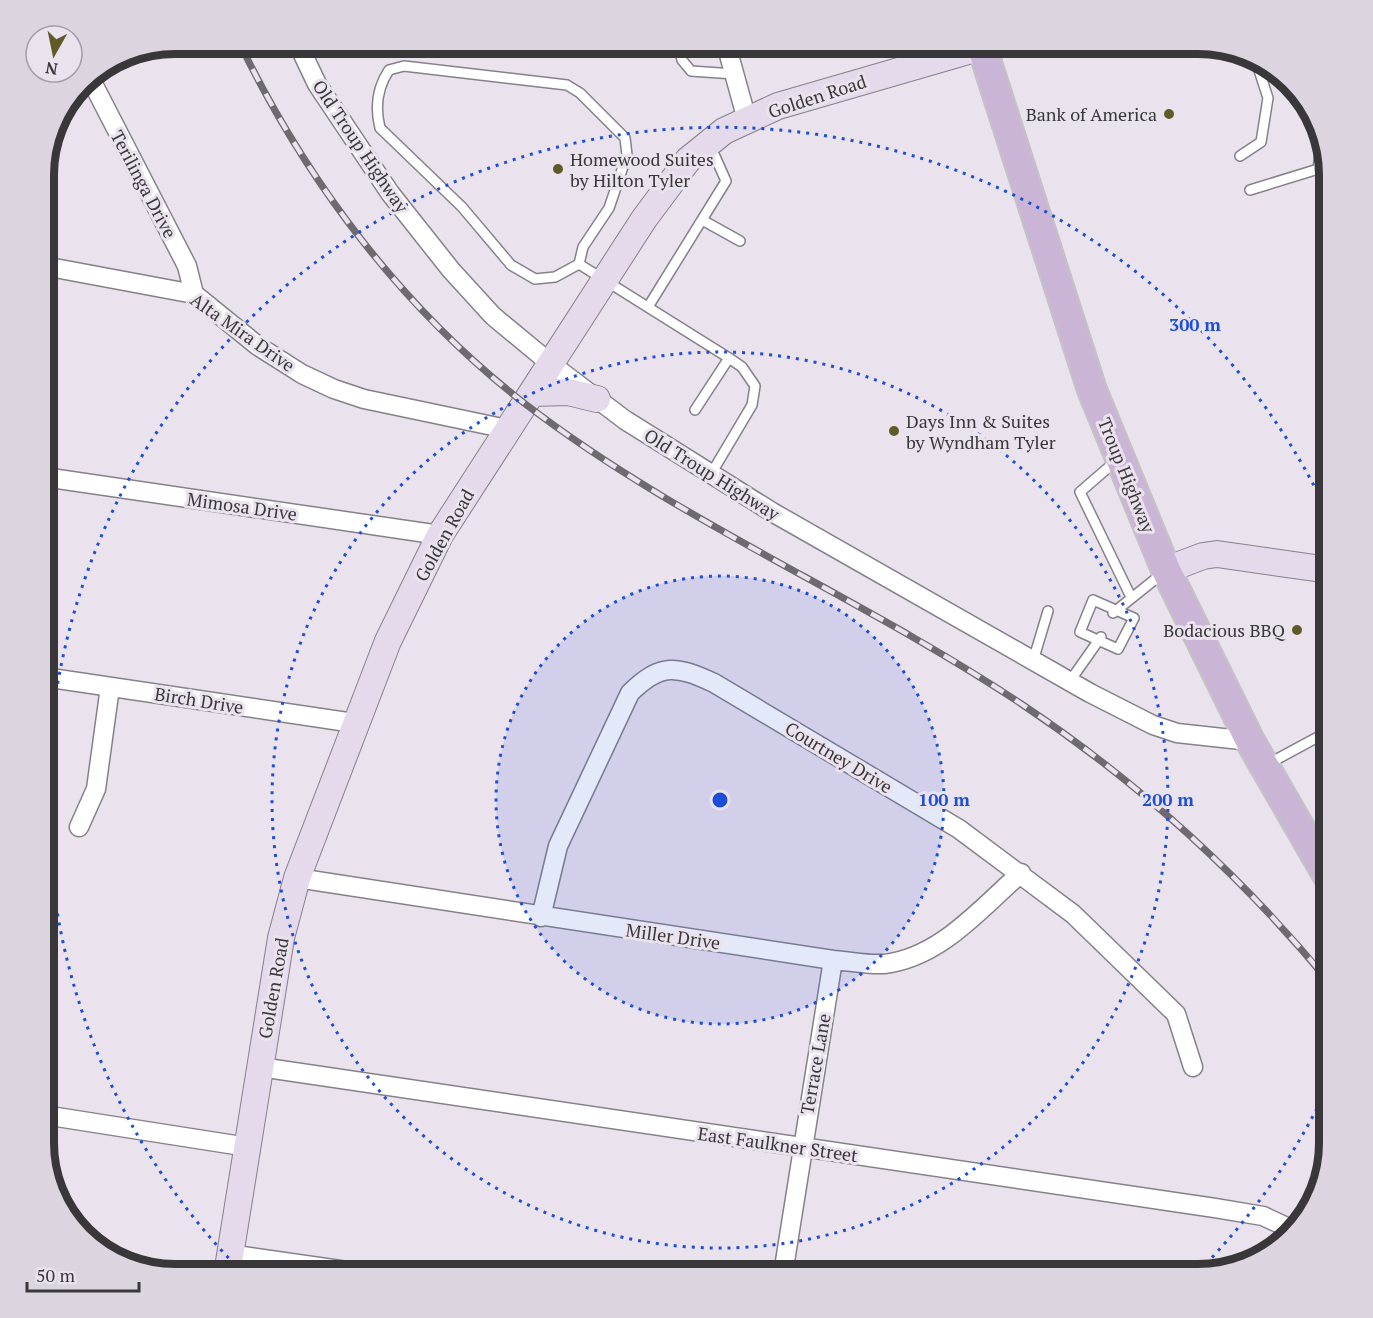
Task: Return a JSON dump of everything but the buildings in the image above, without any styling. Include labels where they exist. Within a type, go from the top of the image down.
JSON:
[{"type":"main road","name":"Troup Highway","points":[[986,54],[1071,330],[1119,458],[1166,570],[1250,741],[1319,860]]},
{"type":"street","name":"Old Troup Highway","points":[[303,54],[317,84],[396,202],[451,270],[493,316],[597,399],[772,512],[1070,681],[1153,724],[1177,733],[1250,741]]},
{"type":"street","points":[[729,54],[747,120]]},
{"type":"street","name":"Golden Road","points":[[228,1264],[281,938],[297,878],[354,723],[388,641],[440,535],[644,219],[688,160],[724,131],[778,106],[953,54]]},
{"type":"street","name":"Terilinga Drive","points":[[94,85],[187,266],[194,294]]},
{"type":"street","name":"Alta Mira Drive","points":[[54,268],[194,294],[258,346],[302,374],[334,389],[364,399],[507,429]]},
{"type":"street","points":[[532,393],[568,392],[597,399]]},
{"type":"street","name":"Mimosa Drive","points":[[54,478],[440,535]]},
{"type":"street","points":[[1166,570],[1203,556],[1217,554],[1319,569]]},
{"type":"street","name":"Courtney Drive","points":[[541,917],[558,846],[630,693],[646,676],[664,670],[687,670],[714,683],[959,829],[1022,873],[1073,914],[1176,1014],[1193,1067]]},
{"type":"street","name":"Birch Drive","points":[[54,678],[354,723]]},
{"type":"street","points":[[80,827],[96,789],[110,687]]},
{"type":"street","name":"Miller Drive","points":[[297,878],[832,960],[882,964],[908,959],[944,941],[1022,873]]},
{"type":"street","name":"Terrace Lane","points":[[785,1264],[832,960]]},
{"type":"street","name":"East Faulkner Street","points":[[260,1067],[1263,1216],[1286,1227]]},
{"type":"street","points":[[54,1117],[248,1147]]},
{"type":"lane","points":[[680,54],[682,60],[691,71],[735,74]]},
{"type":"lane","points":[[404,66],[567,86],[580,93],[625,138],[627,155],[615,182],[609,208],[583,247],[579,264],[555,277],[535,279],[512,265],[462,207],[380,128],[375,111],[382,79],[389,70],[404,66]]},
{"type":"lane","points":[[1240,156],[1261,142],[1268,98],[1259,70]]},
{"type":"lane","points":[[648,306],[704,220],[726,181],[709,143]]},
{"type":"lane","points":[[1250,190],[1319,169]]},
{"type":"lane","points":[[704,220],[740,241]]},
{"type":"lane","points":[[579,264],[742,367],[755,386],[752,405],[711,474]]},
{"type":"lane","points":[[695,410],[729,358]]},
{"type":"lane","points":[[1119,458],[1080,492],[1131,597]]},
{"type":"lane","points":[[1113,612],[1166,570]]},
{"type":"lane","points":[[1094,600],[1113,612],[1134,618],[1118,650],[1100,639],[1080,632],[1094,600]]},
{"type":"lane","points":[[1033,661],[1048,611]]},
{"type":"lane","points":[[1070,681],[1100,639]]},
{"type":"lane","points":[[1265,766],[1319,736]]},
{"type":"railway","points":[[245,54],[295,145],[361,240],[398,284],[480,366],[524,403],[643,485],[959,664],[1063,733],[1105,764],[1185,831],[1260,904],[1319,970]]},
{"type":"place","name":"Bank of America","points":[[1169,114]]},
{"type":"place","name":"Homewood Suites by Hilton Tyler","points":[[558,169]]},
{"type":"place","name":"Days Inn & Suites by Wyndham Tyler","points":[[894,431]]},
{"type":"place","name":"Bodacious BBQ","points":[[1297,630]]}]
